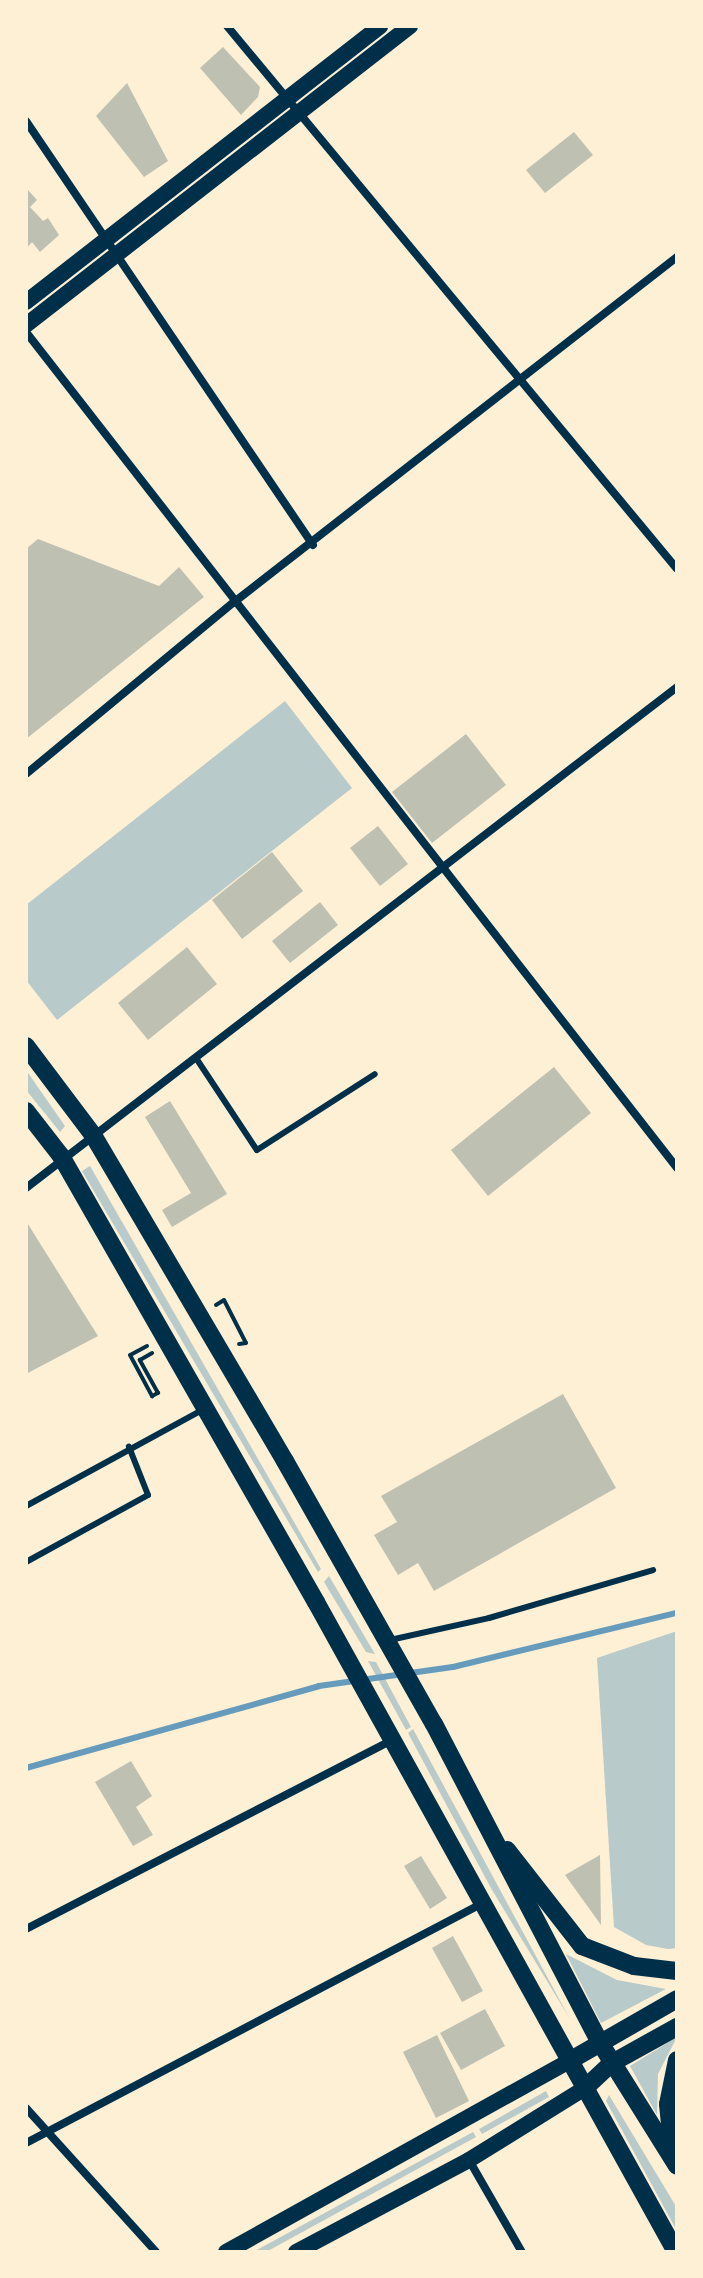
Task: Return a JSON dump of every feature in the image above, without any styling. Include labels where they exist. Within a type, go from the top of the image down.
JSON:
[{"type":"main road","points":[[26,302],[380,26]]},
{"type":"main road","points":[[26,325],[410,26]]},
{"type":"main road","points":[[26,1046],[93,1135],[196,1317],[285,1461],[434,1724],[599,2041],[676,2162]]},
{"type":"main road","points":[[26,1111],[61,1156],[325,1618],[676,2252]]},
{"type":"main road","points":[[478,1812],[582,1946],[634,1966],[677,1971]]},
{"type":"main road","points":[[226,2252],[677,1999]]},
{"type":"main road","points":[[296,2252],[469,2160],[585,2088],[612,2063],[677,2027]]},
{"type":"main road","points":[[676,2162],[668,2104],[677,2060]]},
{"type":"street","points":[[227,26],[290,99],[518,383],[677,569]]},
{"type":"street","points":[[26,121],[109,237],[313,545]]},
{"type":"street","points":[[26,774],[233,603],[313,545],[677,257]]},
{"type":"street","points":[[26,332],[233,603],[677,1168]]},
{"type":"street","points":[[26,1188],[61,1156],[196,1058],[677,687]]},
{"type":"street","points":[[26,1929],[389,1734]]},
{"type":"street","points":[[26,2143],[481,1904]]},
{"type":"street","points":[[26,2108],[156,2252]]},
{"type":"street","points":[[469,2160],[522,2252]]},
{"type":"lane","points":[[196,1058],[257,1150],[375,1074]]},
{"type":"lane","points":[[26,1506],[129,1447],[204,1409]]},
{"type":"lane","points":[[26,1562],[148,1495],[129,1447]]},
{"type":"lane","points":[[388,1646],[653,1570]]},
{"type":"path","points":[[196,1317],[224,1300],[246,1343],[240,1346],[221,1311]]},
{"type":"path","points":[[140,1360],[158,1393],[152,1396],[130,1355],[163,1337]]},
{"type":"shaded area","points":[[285,701],[352,788],[57,1020],[26,980],[26,905]]},
{"type":"shaded area","points":[[26,1070],[65,1126],[60,1132],[26,1090]]},
{"type":"shaded area","points":[[90,1166],[321,1569],[318,1572],[82,1171]]},
{"type":"shaded area","points":[[329,1576],[375,1654],[366,1652],[324,1582]]},
{"type":"shaded area","points":[[677,1631],[677,1948],[668,1949],[646,1945],[614,1927],[597,1658]]},
{"type":"shaded area","points":[[368,1661],[376,1662],[411,1727],[406,1730]]},
{"type":"shaded area","points":[[413,1729],[570,2019],[492,1890],[408,1733]]},
{"type":"shaded area","points":[[566,1954],[617,1980],[666,1989],[601,2023]]},
{"type":"shaded area","points":[[677,2037],[658,2074],[657,2115],[630,2066]]},
{"type":"shaded area","points":[[546,2091],[549,2097],[482,2134],[479,2129]]},
{"type":"shaded area","points":[[609,2095],[677,2208],[677,2231],[606,2101]]},
{"type":"shaded area","points":[[473,2132],[476,2137],[266,2252],[253,2252]]},
{"type":"building","points":[[223,47],[260,87],[258,97],[241,115],[200,68]]},
{"type":"building","points":[[127,83],[168,161],[144,177],[96,116]]},
{"type":"building","points":[[574,132],[593,155],[545,193],[526,170]]},
{"type":"building","points":[[28,190],[37,200],[30,207],[43,221],[48,218],[59,235],[40,252],[32,242],[26,249]]},
{"type":"building","points":[[38,539],[159,586],[179,567],[204,597],[26,739],[26,549]]},
{"type":"building","points":[[466,734],[506,785],[432,843],[392,792]]},
{"type":"building","points":[[378,826],[408,864],[380,886],[350,848]]},
{"type":"building","points":[[272,852],[303,891],[242,939],[212,900]]},
{"type":"building","points":[[320,902],[338,925],[290,963],[272,941]]},
{"type":"building","points":[[187,947],[217,984],[148,1040],[118,1003]]},
{"type":"building","points":[[554,1067],[591,1113],[488,1196],[451,1150]]},
{"type":"building","points":[[170,1101],[227,1194],[172,1227],[162,1210],[191,1193],[145,1117]]},
{"type":"building","points":[[26,1221],[98,1336],[26,1374]]},
{"type":"building","points":[[563,1394],[616,1488],[434,1591],[418,1563],[398,1575],[374,1535],[397,1522],[381,1496]]},
{"type":"building","points":[[131,1761],[152,1796],[136,1807],[153,1835],[133,1846],[95,1782]]},
{"type":"building","points":[[600,1855],[601,1925],[565,1875]]},
{"type":"building","points":[[421,1856],[447,1898],[430,1909],[404,1866]]},
{"type":"building","points":[[453,1936],[483,1991],[462,2002],[432,1948]]},
{"type":"building","points":[[485,2009],[505,2046],[461,2070],[440,2033]]},
{"type":"building","points":[[437,2035],[469,2101],[436,2118],[403,2052]]},
{"type":"waterway","points":[[26,1768],[319,1686],[453,1667],[677,1613]]}]
